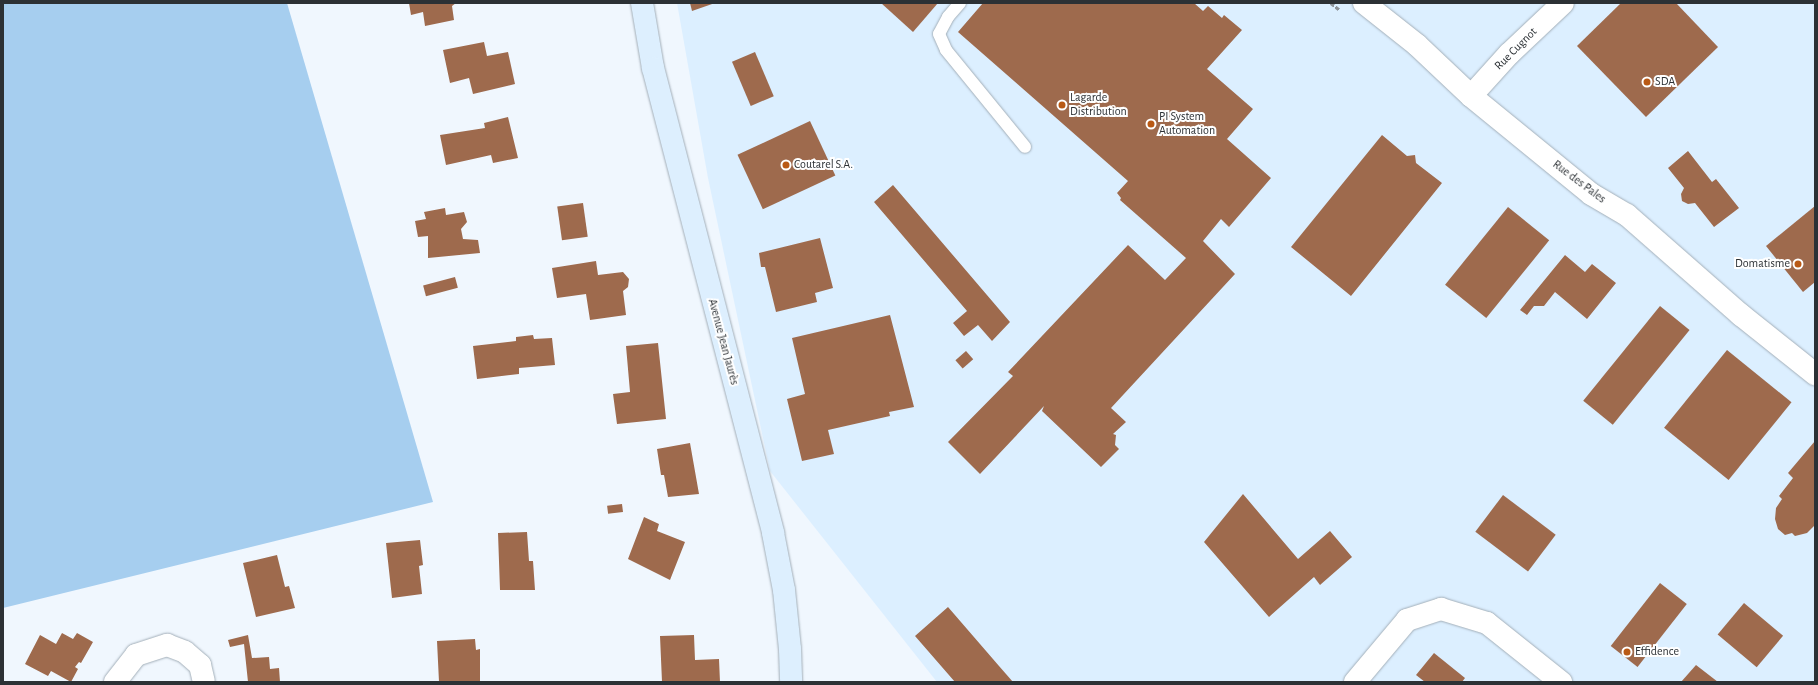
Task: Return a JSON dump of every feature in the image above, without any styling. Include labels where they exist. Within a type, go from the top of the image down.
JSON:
[{"type":"main road","name":"Avenue Jean Jaurès","points":[[642,3],[657,83],[773,534],[784,590],[790,649],[791,682]]},
{"type":"street","name":"Rue des Pales","points":[[1364,3],[1417,45],[1471,96],[1591,194],[1627,215],[1741,315],[1815,374]]},
{"type":"street","name":"Rue Cugnot","points":[[1471,96],[1509,54],[1563,3]]},
{"type":"street","points":[[1354,682],[1407,620],[1441,608],[1487,623],[1561,682]]},
{"type":"street","points":[[115,682],[136,656],[167,645],[185,652],[200,665],[204,682]]},
{"type":"lane","points":[[960,3],[948,17],[939,34],[941,40],[946,50],[1025,147]]},
{"type":"shaded area","points":[[3,3],[287,3],[433,502],[3,608]]},
{"type":"shaded area","points":[[677,3],[1815,3],[1815,682],[937,682],[770,471],[708,178]]},
{"type":"building","points":[[409,3],[456,3],[452,6],[454,20],[425,26],[423,12],[411,15]]},
{"type":"building","points":[[690,3],[715,3],[692,11]]},
{"type":"building","points":[[881,3],[938,3],[913,32]]},
{"type":"building","name":"PI System Automation","points":[[983,3],[1194,3],[1203,11],[1208,6],[1222,18],[1224,15],[1242,30],[1207,69],[1253,109],[1227,139],[1271,178],[1229,227],[1221,219],[1203,241],[1235,274],[1111,408],[1126,422],[1113,434],[1116,435],[1115,445],[1119,449],[1101,467],[1042,411],[1044,406],[980,474],[948,442],[1013,376],[1008,372],[1128,245],[1165,280],[1186,258],[1120,200],[1121,198],[1117,193],[1128,181],[958,32]]},
{"type":"building","name":"SDA","points":[[1621,3],[1676,3],[1718,47],[1646,117],[1577,46]]},
{"type":"building","points":[[484,42],[487,56],[508,52],[515,84],[473,94],[469,78],[450,83],[443,50]]},
{"type":"building","points":[[755,52],[774,96],[751,106],[732,62]]},
{"type":"building","points":[[508,117],[518,158],[493,163],[491,155],[446,165],[440,135],[485,128],[484,123]]},
{"type":"building","name":"Coutarel S.A.","points":[[810,121],[835,175],[763,209],[737,155]]},
{"type":"building","points":[[1382,135],[1407,156],[1415,155],[1416,163],[1442,183],[1351,296],[1291,247]]},
{"type":"building","points":[[1688,151],[1712,182],[1716,179],[1739,208],[1714,227],[1695,203],[1688,204],[1682,201],[1681,194],[1684,188],[1668,168]]},
{"type":"building","points":[[893,185],[1010,322],[992,341],[978,325],[964,336],[953,323],[967,311],[874,202]]},
{"type":"building","points":[[583,203],[588,237],[562,240],[557,207]]},
{"type":"building","name":"Domatisme","points":[[1815,206],[1815,282],[1803,292],[1766,246]]},
{"type":"building","points":[[1508,207],[1549,240],[1486,318],[1445,285]]},
{"type":"building","points":[[445,208],[446,215],[464,212],[467,222],[461,229],[463,239],[478,240],[480,253],[428,258],[428,236],[418,237],[415,221],[426,219],[424,212]]},
{"type":"building","points":[[820,238],[833,288],[815,293],[817,302],[776,312],[765,267],[761,267],[759,253]]},
{"type":"building","points":[[1565,255],[1585,272],[1592,264],[1616,283],[1587,319],[1555,292],[1544,306],[1534,306],[1527,315],[1520,310]]},
{"type":"building","points":[[596,261],[598,275],[623,272],[629,279],[628,287],[623,291],[626,315],[590,320],[586,294],[557,298],[552,268]]},
{"type":"building","points":[[455,277],[458,288],[426,296],[423,286]]},
{"type":"building","points":[[1660,306],[1690,330],[1613,425],[1583,401]]},
{"type":"building","points":[[890,315],[914,407],[889,412],[890,416],[828,430],[834,454],[802,461],[787,399],[805,394],[792,338]]},
{"type":"building","points":[[533,335],[534,339],[552,338],[555,365],[519,368],[519,374],[477,379],[473,346],[516,341],[516,337]]},
{"type":"building","points":[[658,343],[666,419],[617,424],[613,394],[630,392],[626,346]]},
{"type":"building","points":[[1727,350],[1792,402],[1729,480],[1664,428]]},
{"type":"building","points":[[966,351],[973,359],[963,368],[955,360]]},
{"type":"building","points":[[1815,441],[1815,525],[1807,533],[1795,536],[1792,533],[1785,535],[1778,529],[1775,519],[1776,508],[1782,499],[1779,496],[1793,478],[1788,473]]},
{"type":"building","points":[[690,443],[699,494],[668,497],[664,475],[661,475],[657,449]]},
{"type":"building","points":[[1243,494],[1298,559],[1330,531],[1352,557],[1320,585],[1314,577],[1269,617],[1204,542]]},
{"type":"building","points":[[1503,495],[1556,535],[1528,571],[1475,532]]},
{"type":"building","points":[[622,504],[623,512],[608,514],[607,506]]},
{"type":"building","points":[[644,517],[659,524],[657,531],[685,542],[670,580],[628,559]]},
{"type":"building","points":[[527,532],[529,561],[533,561],[535,590],[500,590],[498,533]]},
{"type":"building","points":[[420,540],[423,565],[419,566],[422,594],[392,598],[386,543]]},
{"type":"building","points":[[277,555],[285,587],[289,586],[295,608],[256,617],[243,563]]},
{"type":"building","points":[[1660,583],[1687,604],[1638,667],[1611,646]]},
{"type":"building","points":[[1744,603],[1783,636],[1757,667],[1718,634]]},
{"type":"building","points":[[948,607],[1013,682],[955,682],[915,636]]},
{"type":"building","points":[[62,633],[73,639],[77,633],[93,642],[81,663],[79,662],[75,667],[78,669],[71,682],[51,671],[48,676],[25,664],[40,635],[56,644]]},
{"type":"building","points":[[248,635],[252,658],[269,657],[270,669],[279,668],[280,682],[248,682],[244,644],[230,647],[228,640]]},
{"type":"building","points":[[694,635],[695,660],[719,659],[720,682],[662,682],[660,636]]},
{"type":"building","points":[[475,639],[476,650],[480,649],[480,682],[439,682],[437,641]]},
{"type":"building","points":[[1434,653],[1465,678],[1462,682],[1425,682],[1416,675]]},
{"type":"building","points":[[1696,665],[1718,682],[1681,682]]},
{"type":"place","name":"SDA","points":[[1647,82]]},
{"type":"place","name":"Lagarde Distribution","points":[[1062,105]]},
{"type":"place","name":"PI System Automation","points":[[1151,124]]},
{"type":"place","name":"Coutarel S.A.","points":[[786,165]]},
{"type":"place","name":"Domatisme","points":[[1798,264]]},
{"type":"place","name":"Effidence","points":[[1627,652]]}]
